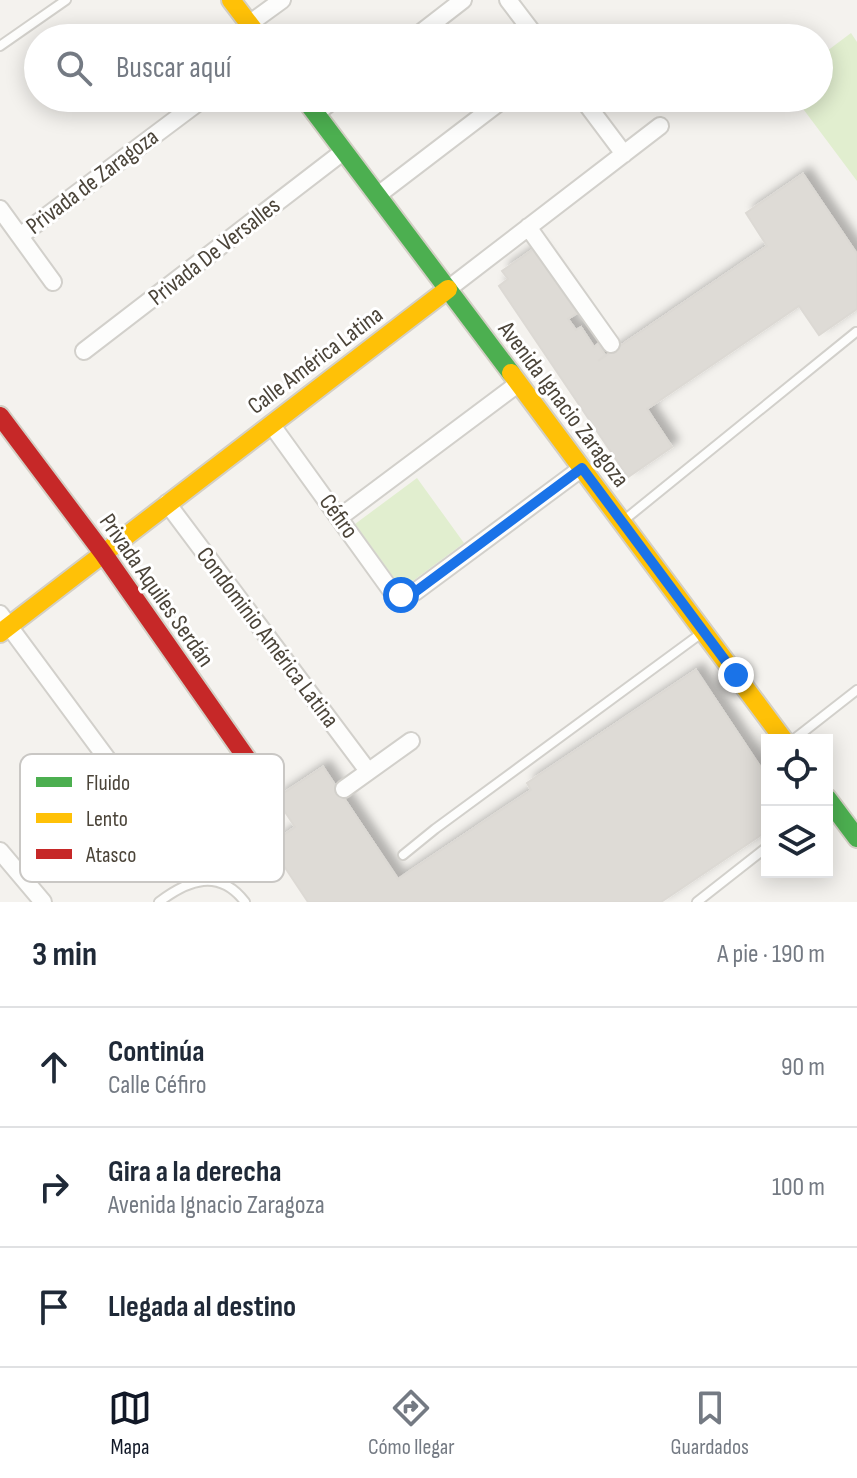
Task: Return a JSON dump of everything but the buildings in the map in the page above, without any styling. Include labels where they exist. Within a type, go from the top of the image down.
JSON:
[{"type":"street","points":[[231,0],[249,24]]},
{"type":"street","points":[[260,24],[282,0]]},
{"type":"street","points":[[432,24],[463,0]]},
{"type":"street","points":[[508,0],[526,24]]},
{"type":"street","name":"Privada de Zaragoza","points":[[20,236],[185,112]]},
{"type":"street","points":[[378,195],[487,112]]},
{"type":"street","points":[[592,112],[624,154]]},
{"type":"street","name":"Avenida Ignacio Zaragoza","points":[[315,114],[780,734]]},
{"type":"street","name":"Calle América Latina","points":[[3,624],[103,553],[660,126]]},
{"type":"street","name":"Privada De Versalles","points":[[84,351],[344,151]]},
{"type":"street","name":"Privada de Zaragoza","points":[[0,209],[53,282]]},
{"type":"street","points":[[528,227],[611,344]]},
{"type":"street","points":[[340,517],[519,383]]},
{"type":"street","name":"Privada Aquiles Serdán","points":[[0,416],[103,553],[244,754]]},
{"type":"street","name":"Céfiro","points":[[271,424],[390,589],[401,595],[415,592],[582,468]]},
{"type":"street","name":"Condominio América Latina","points":[[167,503],[368,771]]},
{"type":"street","points":[[3,624],[102,754]]},
{"type":"street","points":[[344,789],[411,741]]},
{"type":"street","points":[[832,806],[857,838]]},
{"type":"street","points":[[0,851],[20,875]]},
{"type":"street","points":[[26,882],[43,902]]},
{"type":"lane","points":[[32,24],[66,0]]},
{"type":"lane","points":[[0,46],[24,29]]},
{"type":"lane","points":[[622,522],[856,332]]},
{"type":"lane","points":[[403,855],[703,631]]},
{"type":"lane","points":[[801,734],[857,690]]},
{"type":"lane","points":[[697,902],[761,852]]},
{"type":"lane","points":[[159,902],[176,889],[196,882]]},
{"type":"lane","points":[[218,882],[229,887],[245,902]]},
{"type":"green space","points":[[851,33],[857,42],[857,181],[805,112],[833,112],[833,46]]},
{"type":"green space","points":[[417,478],[464,543],[402,589],[355,524]]},
{"type":"traffic: fast","points":[[315,112],[511,373]]},
{"type":"traffic: fast","points":[[833,806],[857,838]]},
{"type":"traffic: slow","points":[[231,0],[249,24]]},
{"type":"traffic: slow","points":[[0,633],[448,289]]},
{"type":"traffic: slow","points":[[511,373],[780,734]]},
{"type":"traffic: jam","points":[[0,416],[103,553],[244,754]]},
{"type":"route","points":[[401,595],[415,592],[582,468],[736,675]]}]
